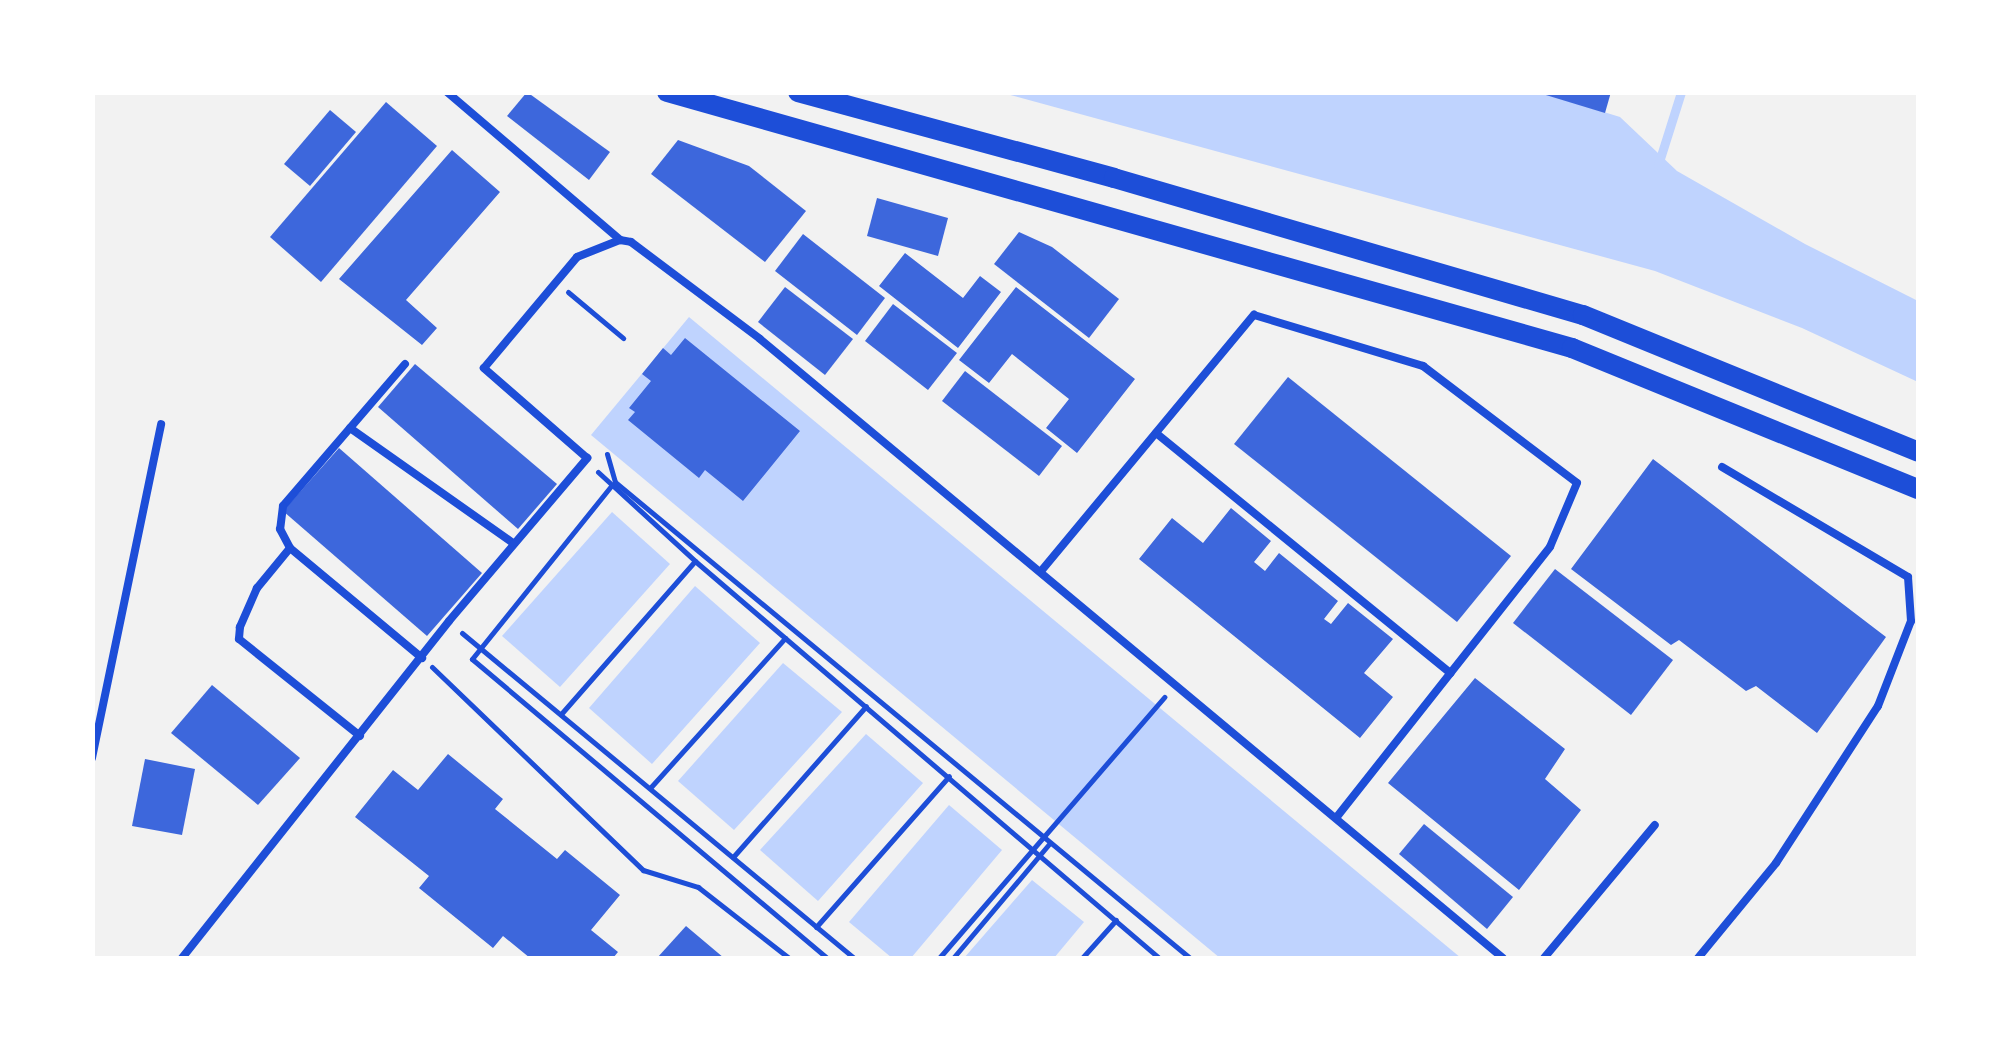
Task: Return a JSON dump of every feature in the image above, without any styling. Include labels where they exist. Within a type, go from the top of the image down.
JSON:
[{"type":"main road","points":[[667,92],[1572,348],[1918,489]]},
{"type":"main road","points":[[798,92],[1114,178],[1583,315],[1918,452]]},
{"type":"lane","points":[[447,92],[620,240],[630,242],[760,340],[1042,570],[1503,958]]},
{"type":"lane","points":[[182,958],[448,621],[588,458],[484,368],[577,256],[620,240]]},
{"type":"lane","points":[[1042,570],[1254,316],[1423,366],[1578,483],[1550,547],[1336,818]]},
{"type":"lane","points":[[405,364],[283,506],[280,529],[290,548],[422,658]]},
{"type":"lane","points":[[92,758],[161,424]]},
{"type":"lane","points":[[350,428],[513,543]]},
{"type":"lane","points":[[1156,433],[1450,673]]},
{"type":"lane","points":[[1698,958],[1776,863],[1878,706],[1911,621],[1908,577],[1722,467]]},
{"type":"lane","points":[[290,548],[258,588],[240,627],[239,639],[251,653],[360,736]]},
{"type":"lane","points":[[1544,958],[1656,825]]},
{"type":"path","points":[[556,282],[624,338]]},
{"type":"path","points":[[606,452],[613,485],[1190,958]]},
{"type":"path","points":[[588,458],[696,561],[1159,958]]},
{"type":"path","points":[[613,485],[472,659],[828,958]]},
{"type":"path","points":[[561,714],[696,561]]},
{"type":"path","points":[[448,621],[854,958]]},
{"type":"path","points":[[650,788],[786,638]]},
{"type":"path","points":[[422,658],[643,870],[698,886],[789,958]]},
{"type":"path","points":[[733,857],[866,706]]},
{"type":"path","points":[[939,958],[1150,714]]},
{"type":"path","points":[[816,927],[949,776]]},
{"type":"path","points":[[953,958],[1050,843]]},
{"type":"path","points":[[1082,958],[1116,920]]},
{"type":"water","points":[[1003,93],[1542,93],[1620,117],[1677,171],[1805,244],[1918,301],[1918,382],[1802,328],[1655,271]]},
{"type":"water","points":[[689,317],[1461,958],[1220,958],[591,435]]},
{"type":"water","points":[[612,512],[670,564],[560,687],[502,636]]},
{"type":"water","points":[[695,586],[760,643],[652,764],[589,708]]},
{"type":"water","points":[[783,663],[842,712],[734,830],[678,781]]},
{"type":"water","points":[[866,734],[923,783],[818,901],[760,850]]},
{"type":"water","points":[[949,805],[1002,850],[911,958],[892,958],[849,922]]},
{"type":"water","points":[[1032,880],[1084,922],[1054,958],[964,958]]},
{"type":"building","points":[[527,92],[610,152],[589,180],[507,116]]},
{"type":"building","points":[[1536,92],[1611,92],[1605,113]]},
{"type":"building","points":[[386,102],[437,146],[321,282],[270,237]]},
{"type":"building","points":[[330,110],[356,132],[310,186],[284,164]]},
{"type":"building","points":[[678,140],[749,166],[806,211],[765,262],[651,174]]},
{"type":"building","points":[[452,150],[500,192],[406,300],[437,328],[422,345],[339,279]]},
{"type":"building","points":[[877,198],[948,218],[938,256],[867,236]]},
{"type":"building","points":[[1019,232],[1052,247],[1119,299],[1089,338],[994,264]]},
{"type":"building","points":[[803,234],[885,298],[857,335],[775,271]]},
{"type":"building","points":[[905,253],[963,298],[980,276],[1001,292],[958,348],[879,286]]},
{"type":"building","points":[[785,287],[853,339],[825,375],[758,322]]},
{"type":"building","points":[[1016,287],[1135,379],[1077,453],[1046,428],[1069,399],[1012,354],[989,383],[959,360]]},
{"type":"building","points":[[893,304],[957,353],[928,390],[865,341]]},
{"type":"building","points":[[685,338],[800,431],[743,501],[705,470],[699,478],[628,420],[635,412],[629,408],[651,381],[642,374],[663,348],[671,355]]},
{"type":"building","points":[[415,364],[557,484],[518,529],[378,407]]},
{"type":"building","points":[[965,371],[1062,446],[1039,476],[942,401]]},
{"type":"building","points":[[1288,377],[1511,556],[1457,622],[1234,444]]},
{"type":"building","points":[[339,448],[482,573],[427,636],[283,511]]},
{"type":"building","points":[[1653,459],[1886,637],[1817,733],[1756,686],[1746,691],[1679,640],[1671,645],[1571,569]]},
{"type":"building","points":[[1231,508],[1271,541],[1254,562],[1265,571],[1279,553],[1338,601],[1324,619],[1331,624],[1348,603],[1393,639],[1364,673],[1393,697],[1360,738],[1139,559],[1172,518],[1203,543]]},
{"type":"building","points":[[1555,569],[1673,660],[1631,715],[1513,623]]},
{"type":"building","points":[[1475,678],[1565,749],[1545,779],[1581,810],[1519,890],[1388,783]]},
{"type":"building","points":[[212,685],[300,758],[258,805],[171,733]]},
{"type":"building","points":[[448,754],[503,799],[495,809],[557,859],[565,850],[620,895],[591,930],[618,952],[613,958],[530,958],[503,936],[493,948],[419,888],[429,876],[355,817],[393,770],[418,790]]},
{"type":"building","points":[[145,759],[195,769],[182,835],[132,826]]},
{"type":"building","points":[[1424,824],[1513,897],[1487,929],[1399,854]]},
{"type":"building","points":[[686,926],[724,958],[657,958]]},
{"type":"waterway","points":[[1658,165],[1681,92]]}]
